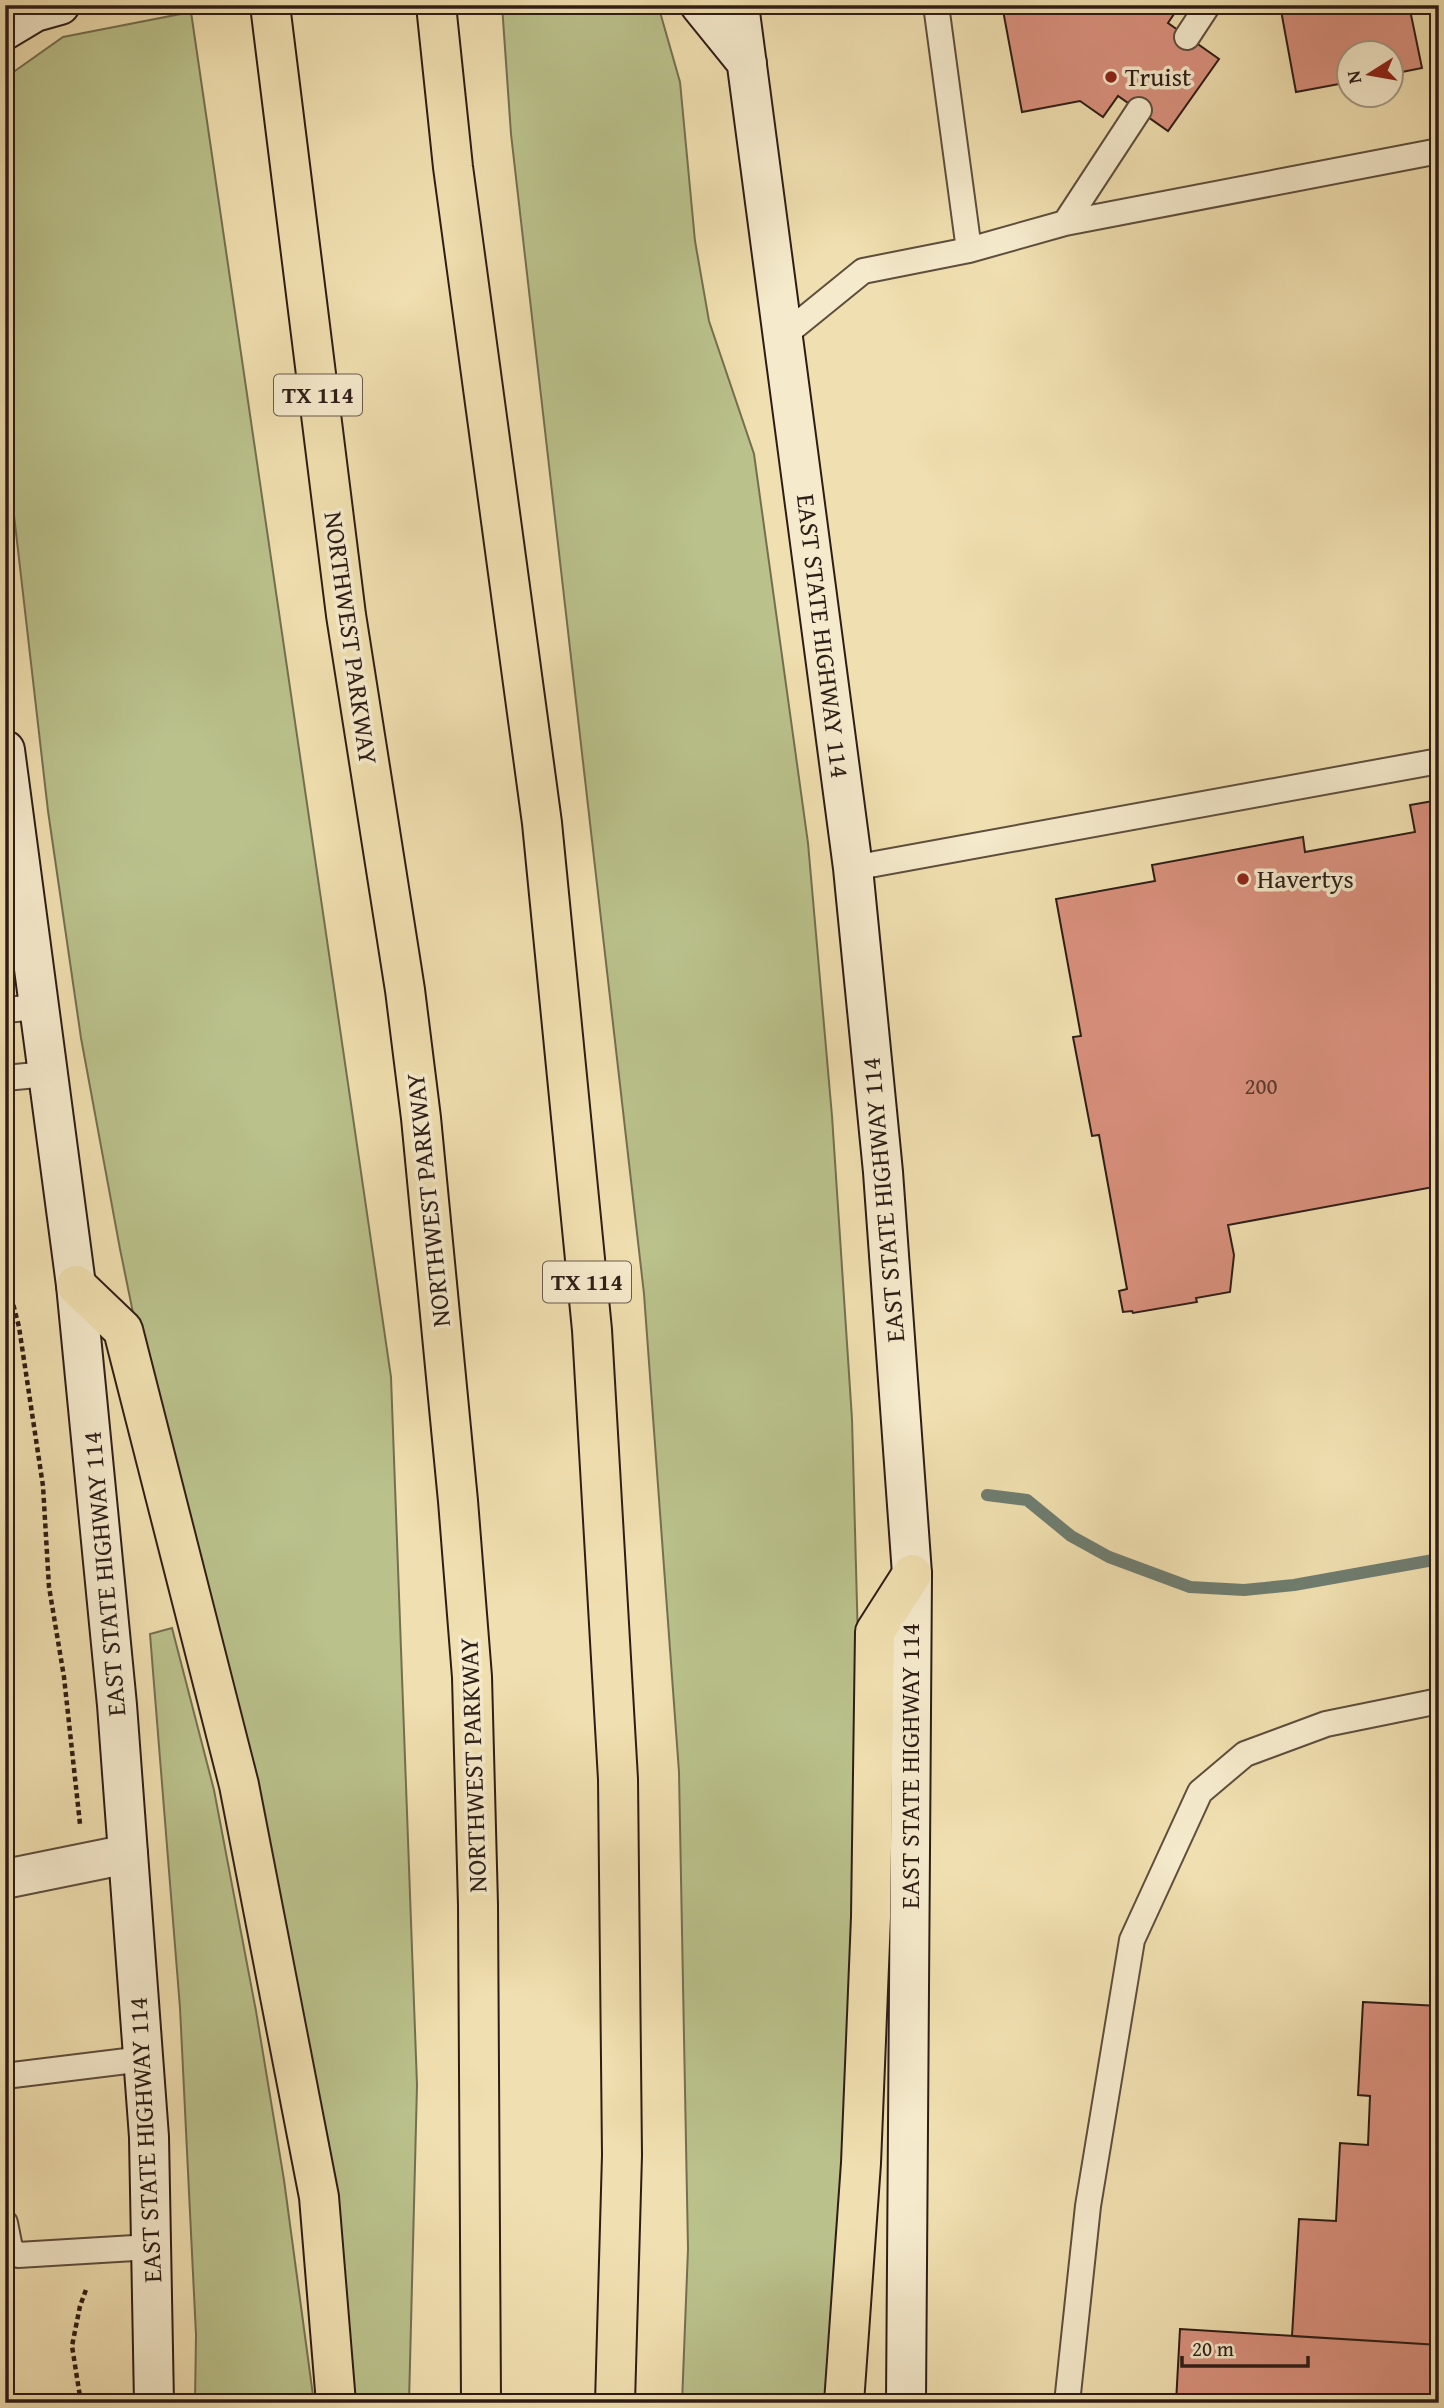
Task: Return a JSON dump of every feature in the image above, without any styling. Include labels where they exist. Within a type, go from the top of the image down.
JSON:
[{"type":"highway","name":"NORTHWEST PARKWAY","points":[[270,5],[289,175],[346,615],[405,990],[421,1118],[458,1501],[472,1677],[478,1905],[481,2403]]},
{"type":"highway","name":"TX 114","points":[[436,5],[453,167],[541,824],[592,1330],[618,1779],[622,2155],[615,2403]]},
{"type":"highway","points":[[76,1285],[123,1330],[239,1785],[319,2197],[336,2403]]},
{"type":"highway","points":[[844,2403],[863,2122],[871,1904],[875,1632],[912,1574]]},
{"type":"main road","points":[[5,30],[35,12],[60,5]]},
{"type":"main road","points":[[700,5],[747,63]]},
{"type":"main road","name":"EAST STATE HIGHWAY 114","points":[[739,5],[853,869],[883,1172],[912,1574],[906,2403]]},
{"type":"main road","name":"EAST STATE HIGHWAY 114","points":[[5,750],[22,1008],[47,1074],[76,1285],[128,1854],[149,2137],[154,2403]]},
{"type":"main road","points":[[5,1879],[128,1854]]},
{"type":"lane","points":[[936,5],[969,250]]},
{"type":"lane","points":[[1187,37],[1208,5]]},
{"type":"lane","points":[[1065,223],[1139,110]]},
{"type":"lane","points":[[783,336],[863,271],[969,250],[1065,223],[1439,151]]},
{"type":"lane","points":[[853,869],[1439,761]]},
{"type":"lane","points":[[5,1079],[47,1074]]},
{"type":"lane","points":[[1066,2403],[1088,2206],[1132,1940],[1200,1792],[1245,1754],[1326,1724],[1439,1701]]},
{"type":"lane","points":[[5,2076],[143,2059]]},
{"type":"lane","points":[[5,2223],[10,2248],[18,2255],[151,2247]]},
{"type":"path","points":[[5,1272],[19,1327],[43,1486],[49,1587],[64,1677],[85,1863]]},
{"type":"path","points":[[81,2403],[72,2346],[80,2306],[87,2287]]},
{"type":"green space","points":[[502,5],[658,5],[680,82],[695,241],[709,321],[754,454],[808,843],[832,1116],[852,1419],[859,1679],[855,1951],[829,2403],[682,2403],[688,2249],[679,1772],[644,1294],[511,134]]},
{"type":"green space","points":[[191,12],[391,1377],[417,2085],[409,2403],[355,2403],[120,1249],[81,1038],[48,811],[5,437],[5,78],[63,37]]},
{"type":"green space","points":[[172,1628],[214,1790],[256,2011],[284,2180],[314,2403],[195,2403],[196,2335],[180,2008],[150,1634]]},
{"type":"building","name":"Truist","points":[[1002,5],[1180,5],[1168,23],[1219,59],[1168,131],[1118,96],[1103,117],[1080,101],[1022,112]]},
{"type":"building","points":[[1280,5],[1409,5],[1422,68],[1406,71],[1406,38],[1336,38],[1336,85],[1296,92]]},
{"type":"building","points":[[1439,800],[1439,1186],[1228,1225],[1234,1255],[1230,1292],[1196,1298],[1197,1302],[1133,1313],[1123,1312],[1119,1291],[1127,1289],[1099,1135],[1092,1136],[1073,1037],[1081,1036],[1056,899],[1155,881],[1152,865],[1303,837],[1305,852],[1415,832],[1410,805]]},
{"type":"building","points":[[1363,2002],[1439,2006],[1439,2345],[1292,2336],[1299,2219],[1336,2221],[1340,2143],[1368,2145],[1370,2096],[1358,2095]]},
{"type":"building","points":[[1180,2329],[1439,2345],[1439,2403],[1176,2403]]},
{"type":"waterway","points":[[987,1495],[1027,1500],[1071,1536],[1109,1557],[1190,1587],[1244,1590],[1294,1585],[1439,1559]]},
{"type":"place","name":"Truist","points":[[1111,77]]},
{"type":"place","name":"Havertys","points":[[1243,879]]}]
